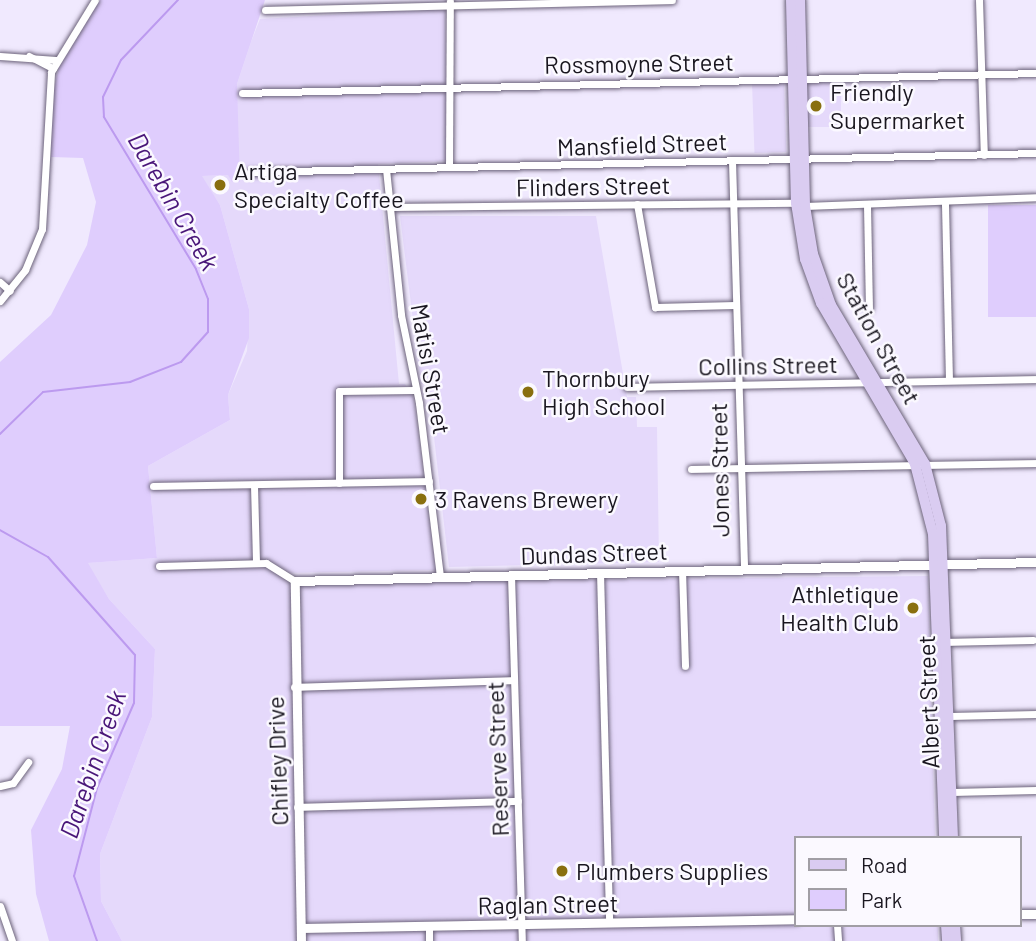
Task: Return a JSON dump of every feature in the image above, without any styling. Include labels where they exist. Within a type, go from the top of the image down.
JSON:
[{"type":"main road","name":"Station Street","points":[[791,0],[805,259],[821,303],[873,382],[920,464],[940,564]]},
{"type":"main road","name":"Station Street","points":[[797,78],[800,0]]},
{"type":"main road","name":"Albert Street","points":[[940,564],[944,836]]},
{"type":"main road","name":"Albert Street","points":[[943,642],[950,716],[953,836]]},
{"type":"street","points":[[0,301],[10,291],[34,253],[45,215],[46,95],[54,64],[95,0]]},
{"type":"street","points":[[265,10],[396,3],[672,0]]},
{"type":"street","points":[[979,0],[984,155]]},
{"type":"street","points":[[449,167],[452,87],[450,2]]},
{"type":"street","points":[[0,56],[28,56],[54,64]]},
{"type":"street","name":"Rossmoyne Street","points":[[242,93],[1036,73]]},
{"type":"street","name":"Mansfield Street","points":[[250,172],[1036,153]]},
{"type":"street","name":"Jones Street","points":[[732,161],[738,467],[744,568]]},
{"type":"street","name":"Matisi Street","points":[[386,169],[440,576]]},
{"type":"street","name":"Flinders Street","points":[[389,207],[733,203],[945,204],[1036,197]]},
{"type":"street","points":[[637,204],[655,307],[735,305]]},
{"type":"street","points":[[945,204],[948,380]]},
{"type":"street","points":[[867,205],[869,308]]},
{"type":"street","points":[[0,282],[10,291]]},
{"type":"street","name":"Collins Street","points":[[627,387],[1036,379]]},
{"type":"street","points":[[339,483],[339,391],[414,390]]},
{"type":"street","points":[[691,469],[1036,463]]},
{"type":"street","points":[[153,486],[429,481]]},
{"type":"street","points":[[254,485],[256,563]]},
{"type":"street","name":"Dundas Street","points":[[295,581],[1036,562]]},
{"type":"street","points":[[159,566],[256,563],[278,565],[295,581]]},
{"type":"street","points":[[682,570],[685,666]]},
{"type":"street","points":[[600,572],[609,922]]},
{"type":"street","name":"Reserve Street","points":[[512,575],[522,941]]},
{"type":"street","name":"Chifley Drive","points":[[295,581],[294,687],[301,941]]},
{"type":"street","points":[[943,642],[1033,640]]},
{"type":"street","points":[[294,687],[514,681]]},
{"type":"street","points":[[950,716],[1036,714]]},
{"type":"street","points":[[0,786],[13,783],[28,762]]},
{"type":"street","points":[[952,792],[1036,790]]},
{"type":"street","points":[[298,807],[518,801]]},
{"type":"street","points":[[0,906],[10,938],[0,937]]},
{"type":"street","name":"Raglan Street","points":[[301,928],[794,919]]},
{"type":"street","points":[[429,926],[429,941]]},
{"type":"shaded area","points":[[445,8],[447,161],[378,164],[399,384],[405,384],[414,399],[436,570],[279,573],[296,583],[928,576],[935,836],[794,836],[794,927],[938,927],[938,941],[122,941],[101,901],[100,854],[152,717],[155,649],[109,599],[87,563],[157,558],[148,466],[230,420],[228,395],[247,351],[249,309],[220,205],[201,176],[228,175],[237,84],[260,19]]},
{"type":"shaded area","points":[[806,80],[841,80],[841,127],[806,127]]},
{"type":"shaded area","points":[[784,82],[786,152],[754,153],[752,83]]},
{"type":"shaded area","name":"Thornbury High School","points":[[400,216],[596,216],[627,397],[636,397],[637,427],[657,427],[659,562],[449,567],[428,385],[421,384]]},
{"type":"green space","points":[[100,0],[265,0],[237,84],[240,182],[232,182],[228,175],[202,176],[220,205],[249,309],[249,338],[228,395],[230,420],[148,466],[157,558],[88,563],[109,599],[155,649],[152,717],[100,854],[101,901],[122,941],[49,941],[36,894],[31,830],[62,769],[70,726],[0,726],[0,362],[51,315],[87,245],[96,202],[83,158],[51,157],[50,108],[60,61]]},
{"type":"green space","points":[[988,205],[1036,205],[1036,317],[988,317]]},
{"type":"waterway","name":"Darebin Creek","points":[[0,434],[43,392],[130,382],[181,362],[208,332],[208,299],[196,269],[104,117],[103,97],[121,60],[178,0]]},
{"type":"waterway","name":"Darebin Creek","points":[[0,530],[48,557],[135,655],[134,703],[97,788],[74,876],[97,941]]},
{"type":"place","name":"Friendly Supermarket","points":[[816,106]]},
{"type":"place","name":"Artiga Specialty Coffee","points":[[220,185]]},
{"type":"place","name":"Thornbury High School","points":[[528,392]]},
{"type":"place","name":"3 Ravens Brewery","points":[[421,499]]},
{"type":"place","name":"Athletique Health Club","points":[[913,608]]},
{"type":"place","name":"Plumbers Supplies","points":[[562,871]]}]
